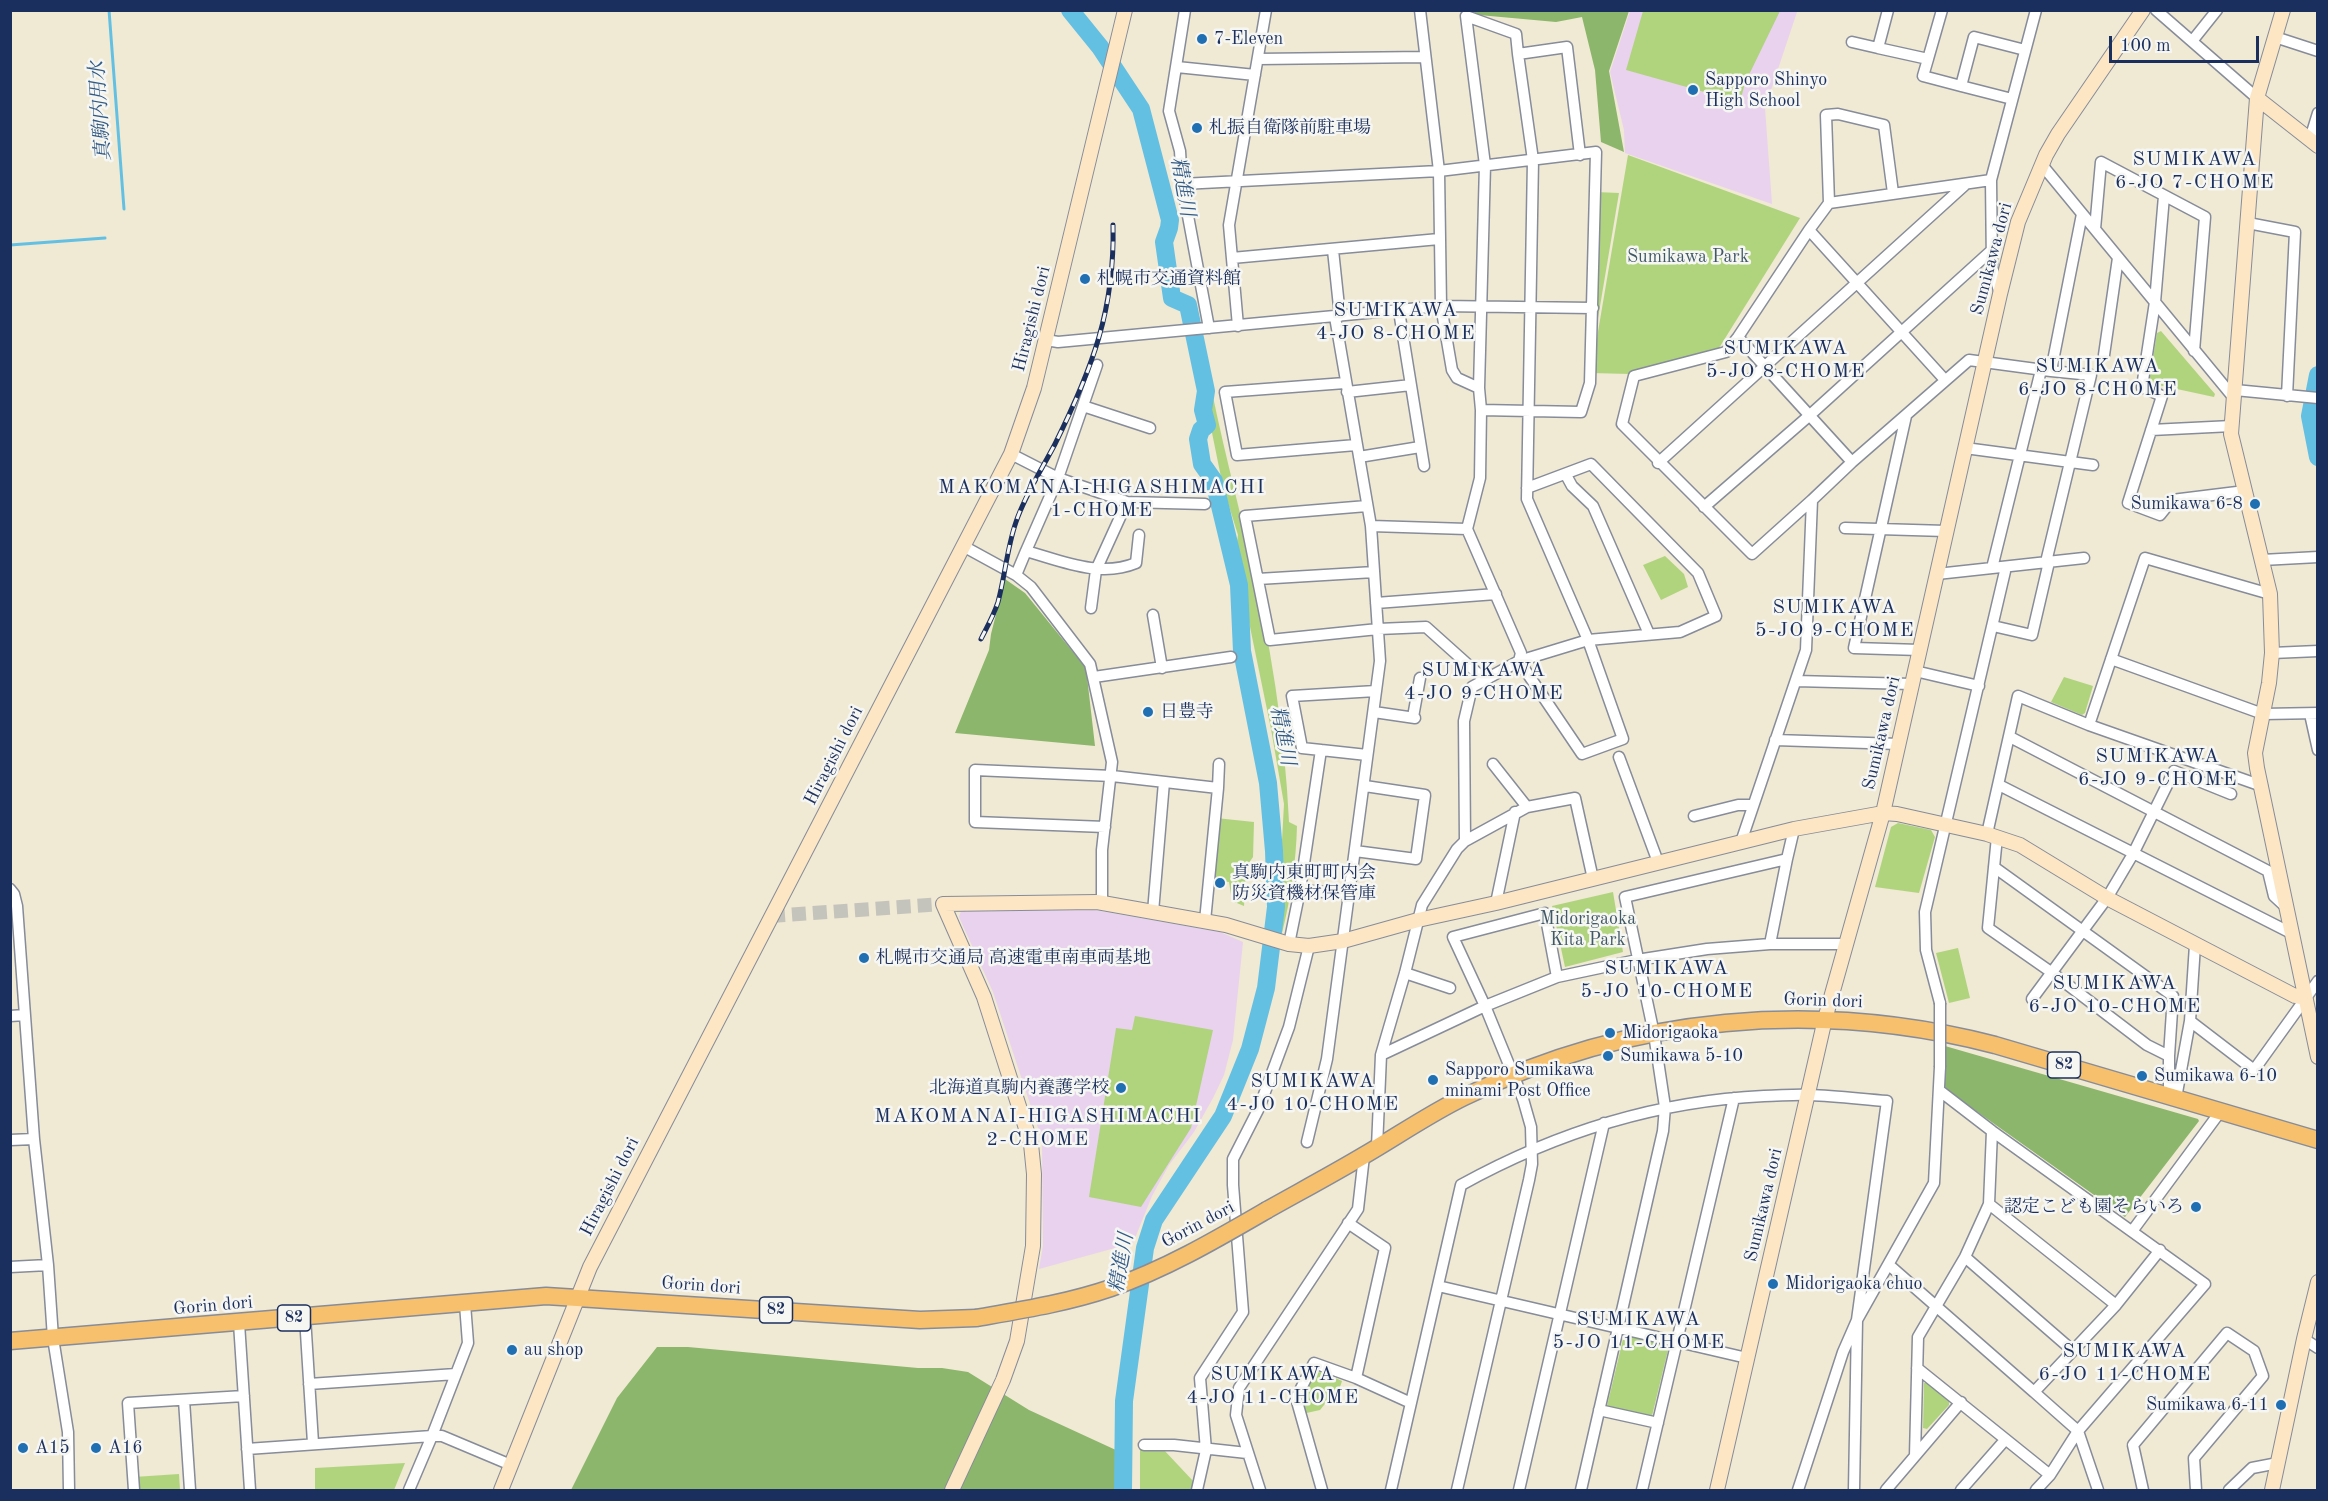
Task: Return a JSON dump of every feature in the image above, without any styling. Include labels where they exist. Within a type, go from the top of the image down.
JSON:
[{"type":"main road","name":"Gorin dori","points":[[10,1341],[546,1296],[920,1320],[976,1318],[1049,1306],[1111,1288],[1192,1253],[1465,1096],[1515,1075],[1609,1042],[1689,1026],[1751,1020],[1865,1021],[1945,1032],[1995,1044],[2318,1140]]},
{"type":"street","name":"Hiragishi dori","points":[[501,1491],[590,1267],[1011,454],[1034,388],[1125,10]]},
{"type":"street","points":[[1185,10],[1169,111],[1180,151],[1182,184],[1206,328]]},
{"type":"street","points":[[1238,326],[1229,225],[1266,10]]},
{"type":"street","points":[[1420,10],[1439,171],[1441,306],[1452,370],[1457,378],[1479,388]]},
{"type":"street","points":[[1878,48],[1888,10]]},
{"type":"street","points":[[1942,10],[1923,76],[2012,99]]},
{"type":"street","points":[[2000,294],[1992,267],[1991,180],[2036,10]]},
{"type":"street","name":"Sumikawa dori","points":[[1717,1491],[1825,1019],[1883,813],[2018,222],[2044,160],[2058,134],[2143,10]]},
{"type":"street","points":[[2156,10],[2258,98],[2314,142]]},
{"type":"street","points":[[2193,40],[2217,10]]},
{"type":"street","points":[[2283,10],[2258,98],[2232,426],[2233,442],[2270,594],[2272,653],[2270,683],[2255,753],[2318,1057]]},
{"type":"street","points":[[1467,16],[1516,34],[1518,54],[1533,160],[1527,500],[1588,640],[1623,739],[1582,754],[1519,661],[1521,653],[1467,529],[1480,478],[1479,388],[1485,165],[1467,16]]},
{"type":"street","points":[[1961,86],[1974,37],[2025,50]]},
{"type":"street","points":[[2275,38],[2318,51]]},
{"type":"street","points":[[1852,42],[1928,60]]},
{"type":"street","points":[[1518,54],[1567,47],[1580,155]]},
{"type":"street","points":[[1258,59],[1425,57]]},
{"type":"street","points":[[1177,67],[1255,75]]},
{"type":"street","points":[[2314,142],[2318,113]]},
{"type":"street","points":[[1893,193],[1884,125],[1838,114],[1826,115],[1829,203],[1726,352],[1634,376],[1622,424],[1658,463],[1752,554],[1852,462],[1969,360],[2091,375],[2032,635],[1993,626]]},
{"type":"street","points":[[1182,184],[1439,171],[1596,152],[1590,383],[1581,412],[1481,410]]},
{"type":"street","points":[[2044,160],[2082,214],[2194,351],[2234,394],[2314,397]]},
{"type":"street","points":[[2095,229],[2101,162],[2205,217],[2194,351]]},
{"type":"street","points":[[1829,203],[1991,180]]},
{"type":"street","points":[[1658,463],[1966,184]]},
{"type":"street","points":[[2164,195],[2155,302],[2142,387],[2162,396],[2128,503],[2160,515],[2172,500],[2245,491]]},
{"type":"street","points":[[1992,568],[2020,454],[2046,371],[2082,214]]},
{"type":"street","points":[[2248,223],[2295,232],[2288,396]]},
{"type":"street","points":[[1809,230],[1945,380]]},
{"type":"street","points":[[1232,258],[1439,239]]},
{"type":"street","points":[[1307,1142],[1327,1059],[1380,661],[1371,526],[1346,387],[1337,316],[1333,250]]},
{"type":"street","points":[[1704,507],[1810,415],[1992,250]]},
{"type":"street","points":[[2104,355],[2118,258]]},
{"type":"street","points":[[1046,340],[1058,342],[1441,306],[1593,308]]},
{"type":"street","points":[[1399,311],[1424,466]]},
{"type":"street","points":[[1738,337],[1852,462]]},
{"type":"street","points":[[1016,575],[1058,478],[1097,365]]},
{"type":"street","points":[[1356,445],[1237,455],[1225,392],[1410,385]]},
{"type":"street","points":[[1083,406],[1150,428]]},
{"type":"street","points":[[1906,416],[1854,648],[1920,650]]},
{"type":"street","points":[[2151,430],[2232,426]]},
{"type":"street","points":[[1359,457],[1420,447]]},
{"type":"street","points":[[1965,448],[2093,465]]},
{"type":"street","points":[[1011,454],[1058,478],[1127,502],[1205,504]]},
{"type":"street","points":[[1465,841],[1464,721],[1472,687],[1519,661],[1588,640],[1680,632],[1716,616],[1698,573],[1591,464],[1527,488]]},
{"type":"street","points":[[1566,475],[1572,486],[1593,506],[1649,634]]},
{"type":"street","points":[[1741,842],[1806,650],[1812,500]]},
{"type":"street","points":[[1091,608],[1096,570],[1127,502]]},
{"type":"street","points":[[1367,506],[1245,516],[1270,640],[1378,629],[1426,627],[1484,679]]},
{"type":"street","points":[[1371,526],[1467,529]]},
{"type":"street","points":[[1845,528],[1946,531]]},
{"type":"street","points":[[1026,551],[1096,570],[1114,569],[1136,562],[1139,535]]},
{"type":"street","points":[[963,546],[1016,575],[1031,587],[1090,664],[1112,762],[1102,850],[1102,903]]},
{"type":"street","points":[[2262,560],[2318,557]]},
{"type":"street","points":[[1937,574],[2084,558]]},
{"type":"street","points":[[2089,725],[2145,558],[2270,594]]},
{"type":"street","points":[[1798,1491],[1843,1352],[1857,1320],[1934,1183],[1940,1091],[1940,1003],[1926,950],[1927,902],[2006,567]]},
{"type":"street","points":[[1258,579],[1374,572]]},
{"type":"street","points":[[1376,603],[1496,594]]},
{"type":"street","points":[[1153,615],[1162,668]]},
{"type":"street","points":[[2272,653],[2318,651]]},
{"type":"street","points":[[1094,677],[1231,657]]},
{"type":"street","points":[[2111,660],[2263,714],[2314,714],[2318,750]]},
{"type":"street","points":[[1374,712],[1414,718],[1420,678]]},
{"type":"street","points":[[1796,681],[1913,678],[1979,686]]},
{"type":"street","points":[[1367,755],[1302,748],[1292,696],[1376,691]]},
{"type":"street","points":[[2169,1056],[2147,1045],[2051,972],[1988,928],[1994,867],[1992,835],[1999,786],[2018,696],[2089,725],[2262,786]]},
{"type":"street","points":[[2010,737],[2268,871],[2274,896],[2287,908]]},
{"type":"street","points":[[1775,740],[1899,744]]},
{"type":"street","points":[[1285,943],[1300,890],[1321,750]]},
{"type":"street","points":[[1619,757],[1658,862]]},
{"type":"street","points":[[1205,921],[1219,764]]},
{"type":"street","points":[[1493,764],[1527,807]]},
{"type":"street","points":[[1105,826],[975,822],[975,770],[1112,776],[1218,788]]},
{"type":"street","points":[[2032,999],[2107,898],[2133,854],[2174,771],[2231,794]]},
{"type":"street","points":[[1153,912],[1164,783]]},
{"type":"street","points":[[1355,851],[1416,859],[1425,795],[1365,786]]},
{"type":"street","points":[[1999,786],[2293,934]]},
{"type":"street","points":[[1260,1491],[1236,1415],[1239,1388],[1358,1209],[1371,1151],[1381,1055],[1422,905],[1457,849],[1465,841],[1527,807],[1575,798],[1593,879]]},
{"type":"street","points":[[1694,816],[1738,805],[1753,805]]},
{"type":"street","points":[[1496,903],[1515,812]]},
{"type":"street","points":[[952,1491],[1003,1380],[1017,1341],[1034,1246],[1034,1186],[1031,1144],[984,997],[943,904],[1102,903],[1205,921],[1285,943],[1309,946],[1343,941],[1418,920],[1496,903],[1794,829],[1883,813],[1947,824],[1992,835],[2020,845],[2107,898],[2295,996],[2305,998]]},
{"type":"street","points":[[1770,944],[1794,829]]},
{"type":"street","points":[[1581,1491],[1663,1131],[1665,1107],[1654,1034],[1625,897],[1787,859]]},
{"type":"street","points":[[1994,867],[2173,996],[2169,1056],[2172,1098]]},
{"type":"street","points":[[10,889],[17,906],[33,1139],[48,1265],[53,1338],[67,1422],[69,1491]]},
{"type":"street","points":[[1300,890],[1348,894]]},
{"type":"street","points":[[1457,1491],[1529,1180],[1532,1149],[1531,1127],[1515,1075],[1453,937],[1545,913],[1557,977]]},
{"type":"street","points":[[1381,1055],[1485,1006],[1557,977],[1637,960],[1707,949],[1770,944],[1846,944]]},
{"type":"street","points":[[2172,1098],[2190,1021],[2195,945]]},
{"type":"street","points":[[1197,1491],[1206,1450],[1200,1378],[1243,1312],[1233,1159],[1259,1108],[1289,1027],[1309,946]]},
{"type":"street","points":[[1405,973],[1450,988]]},
{"type":"street","points":[[2190,1021],[2254,1070],[2318,981]]},
{"type":"street","points":[[10,1016],[25,1016]]},
{"type":"street","points":[[1940,1091],[2205,1284],[2078,1431],[2050,1475],[2036,1491]]},
{"type":"street","points":[[1391,1491],[1461,1185],[1532,1149],[1604,1123],[1665,1107],[1734,1098],[1808,1094],[1887,1101],[1857,1320],[1854,1491]]},
{"type":"street","points":[[1642,1491],[1734,1098]]},
{"type":"street","points":[[2133,1230],[2220,1112]]},
{"type":"street","points":[[1519,1491],[1604,1123]]},
{"type":"street","points":[[1915,1456],[1918,1337],[1965,1257],[1989,1204],[1992,1131]]},
{"type":"street","points":[[10,1140],[33,1139]]},
{"type":"street","points":[[1989,1204],[2116,1305]]},
{"type":"street","points":[[1348,1223],[1385,1248],[1356,1378]]},
{"type":"street","points":[[2034,1392],[2116,1305],[2160,1250]]},
{"type":"street","points":[[1965,1257],[2072,1350]]},
{"type":"street","points":[[10,1267],[48,1265]]},
{"type":"street","points":[[1889,1265],[2078,1431],[2098,1491]]},
{"type":"street","points":[[2272,1491],[2318,1282]]},
{"type":"street","points":[[1438,1286],[1747,1358]]},
{"type":"street","points":[[409,1491],[468,1343],[465,1304]]},
{"type":"street","points":[[305,1317],[313,1443]]},
{"type":"street","points":[[238,1323],[250,1491]]},
{"type":"street","points":[[2143,1491],[2133,1445],[2227,1333],[2254,1351],[2264,1376],[2194,1458],[2196,1491]]},
{"type":"street","points":[[2304,1339],[2318,1348]]},
{"type":"street","points":[[1322,1491],[1296,1398],[1314,1363],[1356,1378],[1411,1403]]},
{"type":"street","points":[[1917,1368],[2050,1475]]},
{"type":"street","points":[[309,1384],[456,1374]]},
{"type":"street","points":[[134,1491],[128,1403],[244,1396]]},
{"type":"street","points":[[184,1400],[190,1491]]},
{"type":"street","points":[[1886,1491],[1961,1402]]},
{"type":"street","points":[[1599,1410],[1658,1423]]},
{"type":"street","points":[[247,1449],[442,1436],[511,1465]]},
{"type":"street","points":[[1961,1491],[2005,1440]]},
{"type":"street","points":[[1144,1445],[1174,1445],[1247,1453]]},
{"type":"street","points":[[2229,1491],[2252,1468],[2278,1463]]},
{"type":"shaded area","name":"Sapporo Shinyo High School","points":[[1630,11],[1806,11],[1797,12],[1765,108],[1772,204],[1625,153],[1624,130],[1610,72]]},
{"type":"shaded area","name":"北海道真駒内養護学校","points":[[1095,910],[1220,932],[1243,942],[1233,1040],[1224,1075],[1213,1098],[1194,1132],[1169,1165],[1152,1196],[1133,1243],[1039,1269],[1043,1246],[1042,1140],[993,992],[959,917],[961,911]]},
{"type":"green space","points":[[1643,10],[1780,11],[1745,83],[1740,102],[1626,70]]},
{"type":"green space","points":[[1471,11],[1629,11],[1609,71],[1624,152],[1601,142],[1595,70],[1582,17],[1556,22],[1479,15]]},
{"type":"green space","name":"Sumikawa Park","points":[[1628,155],[1800,218],[1719,348],[1630,374],[1591,373]]},
{"type":"green space","points":[[1596,192],[1619,193],[1597,324],[1591,324]]},
{"type":"green space","points":[[2161,331],[2215,394],[2214,397],[2149,383],[2157,333]]},
{"type":"green space","points":[[1201,333],[1270,652],[1284,754],[1289,822],[1297,826],[1296,853],[1282,933],[1277,931],[1284,804],[1235,554],[1238,535],[1223,487],[1192,334]]},
{"type":"green space","points":[[1665,556],[1684,574],[1688,587],[1661,600],[1643,565]]},
{"type":"green space","points":[[1005,579],[1025,593],[1086,668],[1095,746],[955,733],[989,650]]},
{"type":"green space","points":[[2064,677],[2093,686],[2085,713],[2082,715],[2051,702]]},
{"type":"green space","points":[[1216,818],[1254,822],[1253,857],[1246,867],[1244,906],[1232,901],[1229,882],[1209,880]]},
{"type":"green space","points":[[1898,823],[1931,830],[1935,837],[1919,893],[1875,887],[1891,827]]},
{"type":"green space","name":"Midorigaoka Kita Park","points":[[1613,892],[1623,952],[1565,967],[1552,906]]},
{"type":"green space","points":[[1958,948],[1970,998],[1949,1003],[1936,953]]},
{"type":"green space","points":[[1135,1016],[1213,1030],[1191,1128],[1141,1207],[1089,1197],[1116,1028],[1132,1030]]},
{"type":"green space","points":[[1945,1046],[2199,1121],[2125,1217],[1948,1091],[1944,1085]]},
{"type":"green space","points":[[1624,1335],[1669,1346],[1652,1416],[1607,1406]]},
{"type":"green space","points":[[657,1347],[688,1347],[968,1372],[1029,1410],[1118,1451],[1120,1490],[571,1490],[617,1398]]},
{"type":"green space","points":[[1322,1372],[1342,1381],[1335,1402],[1328,1400],[1320,1410],[1302,1414],[1299,1399],[1312,1373]]},
{"type":"green space","points":[[1924,1383],[1949,1400],[1949,1405],[1927,1429],[1923,1428]]},
{"type":"green space","points":[[1163,1449],[1194,1482],[1192,1490],[1140,1490],[1140,1450]]},
{"type":"green space","points":[[405,1463],[394,1490],[315,1490],[315,1468]]},
{"type":"green space","points":[[179,1474],[180,1490],[135,1490],[134,1477]]},
{"type":"waterway","name":"真駒内用水","points":[[109,10],[124,209]]},
{"type":"waterway","name":"精進川","points":[[1070,10],[1100,47],[1141,109],[1170,220],[1164,242],[1172,298],[1188,305],[1206,391],[1203,410],[1207,425],[1201,430],[1198,439],[1202,464],[1214,481],[1239,585],[1242,651],[1268,783],[1274,851],[1276,907],[1266,988],[1250,1049],[1223,1116],[1154,1220],[1145,1248],[1124,1401],[1123,1490]]},
{"type":"waterway","name":"真駒内用水","points":[[10,245],[105,238]]},
{"type":"waterway","points":[[2318,375],[2310,416],[2318,457]]},
{"type":"tunnel","points":[[771,916],[943,904]]},
{"type":"railway","points":[[981,639],[998,602],[1016,522],[1068,417],[1099,338],[1110,285],[1113,225]]},
{"type":"place","name":"7-Eleven","points":[[1202,39]]},
{"type":"place","name":"Sapporo Shinyo High School","points":[[1693,90]]},
{"type":"place","name":"札振自衛隊前駐車場","points":[[1197,128]]},
{"type":"place","name":"札幌市交通資料館","points":[[1085,279]]},
{"type":"place","name":"Sumikawa 6-8","points":[[2255,504]]},
{"type":"place","name":"日豊寺","points":[[1148,712]]},
{"type":"place","name":"真駒内東町町内会 防災資機材保管庫","points":[[1220,883]]},
{"type":"place","name":"札幌市交通局 高速電車南車両基地","points":[[864,958]]},
{"type":"place","name":"Midorigaoka","points":[[1610,1033]]},
{"type":"place","name":"Sumikawa 5-10","points":[[1608,1056]]},
{"type":"place","name":"Sumikawa 6-10","points":[[2142,1076]]},
{"type":"place","name":"Sapporo Sumikawa minami Post Office","points":[[1433,1080]]},
{"type":"place","name":"北海道真駒内養護学校","points":[[1121,1088]]},
{"type":"place","name":"認定こども園そらいろ","points":[[2196,1207]]},
{"type":"place","name":"Midorigaoka chuo","points":[[1773,1284]]},
{"type":"place","name":"au shop","points":[[512,1350]]},
{"type":"place","name":"Sumikawa 6-11","points":[[2281,1405]]},
{"type":"place","name":"A15","points":[[23,1448]]},
{"type":"place","name":"A16","points":[[96,1448]]},
{"type":"district","name":"SUMIKAWA 6-JO 7-CHOME","points":[[2195,172]]},
{"type":"district","name":"SUMIKAWA 4-JO 8-CHOME","points":[[1396,322]]},
{"type":"district","name":"SUMIKAWA 5-JO 8-CHOME","points":[[1786,360]]},
{"type":"district","name":"SUMIKAWA 6-JO 8-CHOME","points":[[2098,378]]},
{"type":"district","name":"MAKOMANAI-HIGASHIMACHI 1-CHOME","points":[[1102,500]]},
{"type":"district","name":"SUMIKAWA 5-JO 9-CHOME","points":[[1835,620]]},
{"type":"district","name":"SUMIKAWA 4-JO 9-CHOME","points":[[1484,682]]},
{"type":"district","name":"SUMIKAWA 6-JO 9-CHOME","points":[[2158,768]]},
{"type":"district","name":"SUMIKAWA 5-JO 10-CHOME","points":[[1667,980]]},
{"type":"district","name":"SUMIKAWA 6-JO 10-CHOME","points":[[2115,996]]},
{"type":"district","name":"SUMIKAWA 4-JO 10-CHOME","points":[[1313,1094]]},
{"type":"district","name":"MAKOMANAI-HIGASHIMACHI 2-CHOME","points":[[1038,1128]]},
{"type":"district","name":"SUMIKAWA 5-JO 11-CHOME","points":[[1639,1332]]},
{"type":"district","name":"SUMIKAWA 6-JO 11-CHOME","points":[[2125,1364]]},
{"type":"district","name":"SUMIKAWA 4-JO 11-CHOME","points":[[1273,1386]]}]
